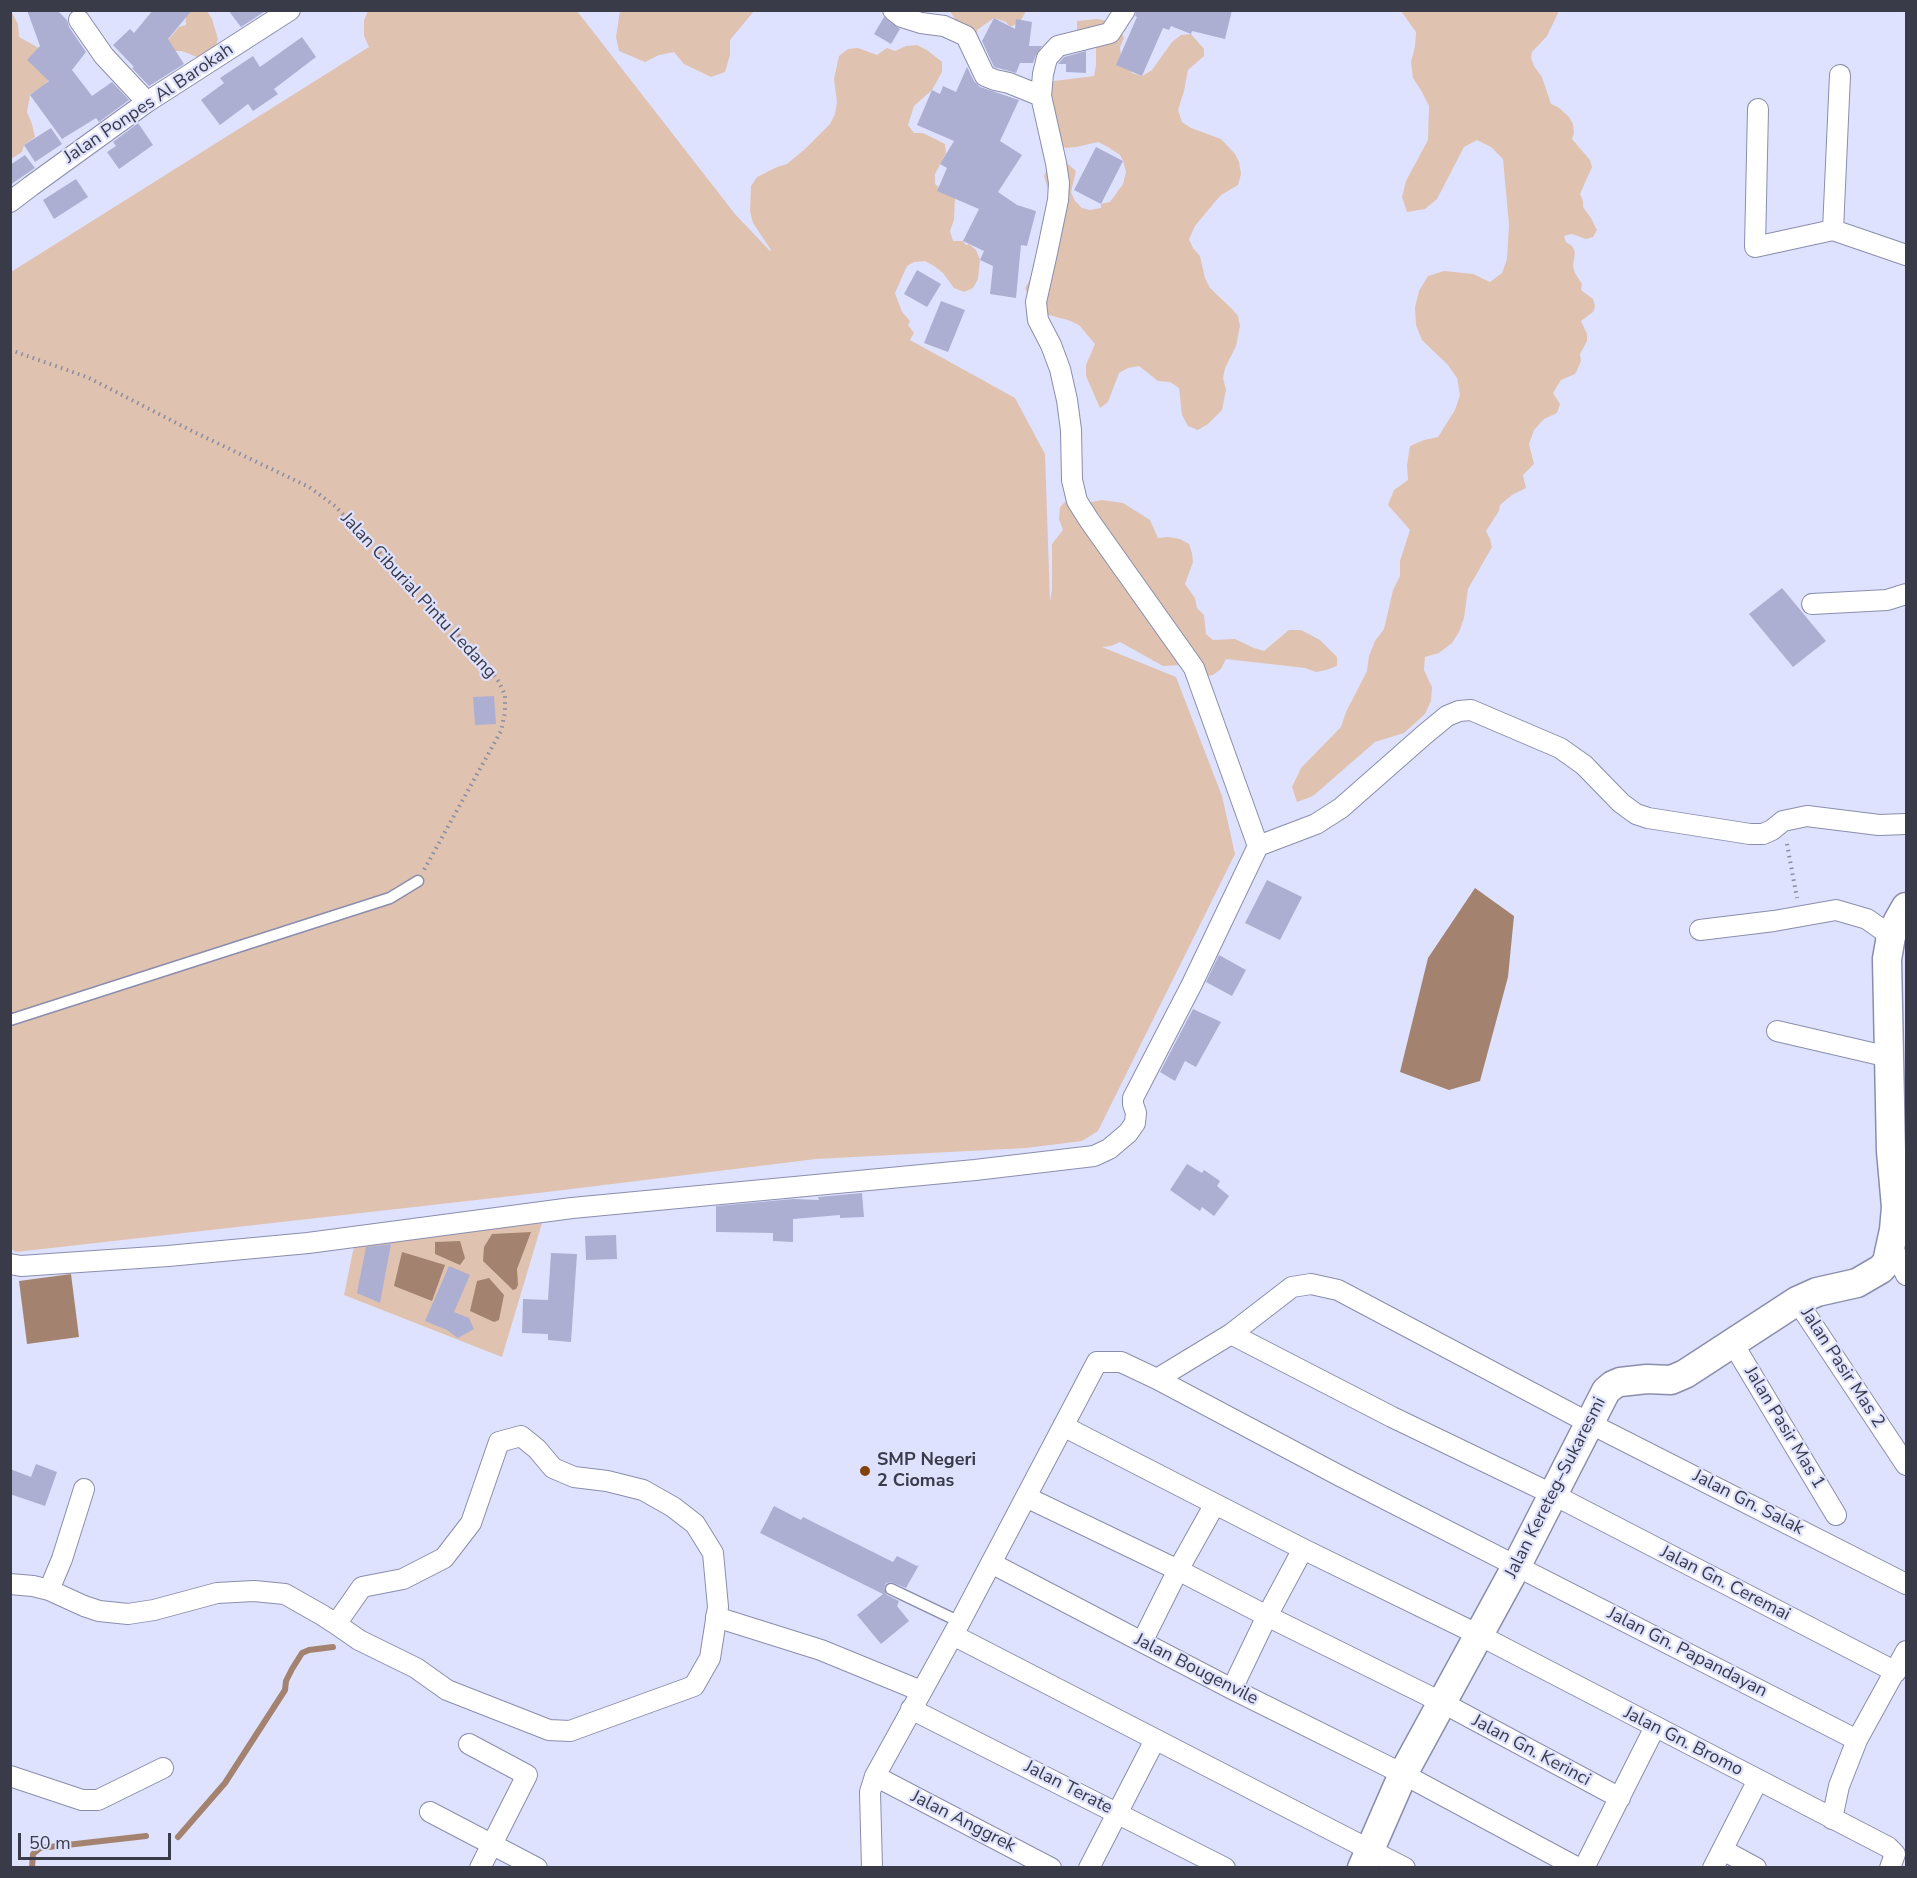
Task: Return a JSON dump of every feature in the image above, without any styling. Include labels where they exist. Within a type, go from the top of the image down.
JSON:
[{"type":"street","name":"Jalan Ponpes Al Barokah","points":[[10,202],[147,102],[290,10]]},
{"type":"street","points":[[893,10],[902,17],[921,23],[944,26],[966,36],[985,76],[1041,96]]},
{"type":"street","points":[[1125,10],[1110,33],[1093,39],[1066,43],[1053,50],[1047,58],[1041,96],[1059,183],[1058,200],[1036,302],[1038,320],[1060,369],[1067,400],[1071,430],[1072,480],[1077,501],[1194,668],[1258,846]]},
{"type":"street","points":[[79,20],[104,56],[147,102]]},
{"type":"street","points":[[1833,230],[1840,75]]},
{"type":"street","points":[[1758,109],[1755,247],[1833,230],[1906,255]]},
{"type":"street","points":[[1812,604],[1887,600],[1906,594]]},
{"type":"street","points":[[10,1264],[21,1266],[168,1256],[308,1243],[572,1208],[975,1170],[1094,1156],[1109,1149],[1135,1124],[1136,1113],[1132,1104],[1133,1098],[1192,984],[1258,846],[1316,824],[1341,808],[1447,716],[1459,711],[1471,710],[1560,748],[1584,765],[1621,803],[1636,814],[1648,818],[1750,834],[1763,834],[1783,821],[1807,816],[1879,825],[1906,824]]},
{"type":"street","name":"Jalan Kereteg–Sukaresmi","points":[[1366,1858],[1403,1774],[1517,1565],[1606,1391],[1613,1385],[1628,1381],[1671,1380],[1685,1374],[1797,1301],[1817,1292],[1857,1283],[1881,1269],[1887,1262],[1901,1260],[1891,1151],[1887,959],[1891,936],[1906,907]]},
{"type":"street","points":[[1700,930],[1836,910],[1867,919],[1891,936]]},
{"type":"street","points":[[1777,1031],[1889,1057]]},
{"type":"street","name":"Jalan Gn. Salak","points":[[1156,1379],[1231,1334],[1292,1287],[1311,1284],[1338,1290],[1589,1422],[1906,1584]]},
{"type":"street","name":"Jalan Pasir Mas 2","points":[[1797,1301],[1906,1465]]},
{"type":"street","name":"Jalan Gn. Ceremai","points":[[1231,1334],[1392,1417],[1554,1495],[1901,1675]]},
{"type":"street","name":"Jalan Pasir Mas 1","points":[[1732,1342],[1836,1515]]},
{"type":"street","name":"Jalan Gn. Papandayan","points":[[1063,1426],[1097,1362],[1121,1362],[1857,1740]]},
{"type":"street","points":[[874,1867],[870,1792],[875,1776],[1063,1426]]},
{"type":"street","name":"Jalan Gn. Bromo","points":[[1063,1426],[1303,1549],[1479,1635],[1888,1847],[1894,1851],[1890,1868]]},
{"type":"street","points":[[10,1584],[49,1590],[99,1611],[128,1614],[154,1610],[217,1593],[254,1591],[285,1594],[385,1654],[416,1668],[447,1690],[549,1730],[570,1731],[694,1686],[710,1658],[718,1607],[713,1553],[695,1524],[673,1507],[643,1490],[607,1481],[574,1477],[553,1468],[537,1449],[521,1436],[499,1442],[471,1523],[444,1558],[403,1579],[362,1587],[336,1624]]},
{"type":"street","points":[[49,1590],[62,1559],[84,1489]]},
{"type":"street","name":"Jalan Gn. Kerinci","points":[[1026,1497],[1179,1570],[1443,1703],[1620,1798]]},
{"type":"street","points":[[1142,1642],[1215,1504]]},
{"type":"street","points":[[1232,1689],[1267,1616],[1303,1549]]},
{"type":"street","name":"Jalan Bougenvile","points":[[991,1563],[1232,1689],[1403,1774],[1578,1868]]},
{"type":"street","points":[[716,1617],[821,1650],[921,1691]]},
{"type":"street","points":[[956,1629],[1366,1858],[1405,1868]]},
{"type":"street","points":[[1877,1732],[1901,1675],[1906,1651]]},
{"type":"street","points":[[1832,1819],[1839,1786],[1857,1740],[1901,1675]]},
{"type":"street","name":"Jalan Terate","points":[[911,1709],[1225,1868]]},
{"type":"street","points":[[1584,1868],[1655,1727]]},
{"type":"street","points":[[1089,1868],[1155,1740]]},
{"type":"street","points":[[469,1744],[527,1775],[480,1868]]},
{"type":"street","points":[[10,1776],[82,1800],[98,1800],[162,1768]]},
{"type":"street","name":"Jalan Anggrek","points":[[875,1776],[1051,1868]]},
{"type":"street","points":[[1713,1868],[1758,1780]]},
{"type":"street","points":[[430,1812],[537,1868]]},
{"type":"street","points":[[1723,1850],[1756,1868]]},
{"type":"lane","points":[[10,1020],[390,898],[418,882]]},
{"type":"lane","points":[[891,1589],[956,1629]]},
{"type":"path","name":"Jalan Ciburial Pintu Ledang","points":[[10,350],[87,376],[192,431],[309,487],[334,506],[492,672],[505,695],[505,712],[501,731],[418,882]]},
{"type":"path","points":[[1783,821],[1800,916]]},
{"type":"shaded area","points":[[620,10],[754,11],[730,40],[730,55],[725,72],[711,77],[684,64],[674,52],[659,55],[645,62],[619,51],[616,37]]},
{"type":"shaded area","points":[[11,11],[18,24],[19,37],[46,52],[53,76],[30,95],[27,112],[35,137],[24,145],[22,152],[11,159]]},
{"type":"shaded area","points":[[185,11],[207,11],[212,19],[218,39],[216,45],[204,55],[197,57],[182,51],[175,51],[167,41],[179,27],[186,25]]},
{"type":"shaded area","points":[[368,11],[577,11],[735,214],[770,251],[753,223],[750,211],[751,186],[757,177],[787,164],[830,124],[837,102],[834,79],[839,56],[848,49],[858,48],[877,55],[887,48],[895,51],[906,46],[917,45],[927,50],[942,62],[942,72],[932,90],[914,106],[908,125],[914,133],[923,133],[945,144],[946,153],[935,174],[935,184],[951,197],[955,196],[954,220],[950,231],[953,241],[963,241],[976,250],[980,260],[978,279],[973,288],[964,292],[954,288],[943,273],[934,266],[925,261],[914,262],[907,266],[895,293],[902,312],[910,321],[908,325],[914,333],[910,340],[1015,398],[1045,454],[1050,601],[1052,544],[1063,530],[1059,519],[1060,507],[1074,493],[1082,500],[1123,503],[1150,520],[1158,538],[1180,539],[1189,544],[1193,562],[1185,584],[1195,598],[1197,608],[1204,615],[1206,634],[1213,640],[1235,639],[1264,651],[1289,630],[1301,630],[1320,640],[1337,657],[1337,666],[1316,672],[1305,668],[1226,659],[1221,669],[1213,675],[1202,677],[1184,665],[1163,666],[1120,642],[1102,647],[1176,677],[1222,796],[1235,854],[1098,1131],[1082,1141],[1026,1148],[816,1159],[16,1252],[11,1249],[11,272],[369,47],[364,36],[364,20]]},
{"type":"shaded area","points":[[950,11],[1026,11],[1020,22],[1010,27],[1006,22],[994,18],[977,30],[977,40],[962,31]]},
{"type":"shaded area","points":[[1401,11],[1559,11],[1547,36],[1532,52],[1531,58],[1542,77],[1551,104],[1569,117],[1573,124],[1572,139],[1590,160],[1592,167],[1580,194],[1583,207],[1597,230],[1593,237],[1586,239],[1572,234],[1564,236],[1575,252],[1573,266],[1582,284],[1581,290],[1593,299],[1595,306],[1593,312],[1581,321],[1587,334],[1587,341],[1580,354],[1581,361],[1578,368],[1575,374],[1561,380],[1553,393],[1560,404],[1557,413],[1544,419],[1534,430],[1529,444],[1534,464],[1523,475],[1526,488],[1512,495],[1500,505],[1499,511],[1486,531],[1492,547],[1468,589],[1464,618],[1459,632],[1452,643],[1439,653],[1425,657],[1424,670],[1432,687],[1431,701],[1425,714],[1404,733],[1375,742],[1313,796],[1297,802],[1292,787],[1301,768],[1341,727],[1367,671],[1369,656],[1375,641],[1384,629],[1393,590],[1400,576],[1400,561],[1410,530],[1388,505],[1394,490],[1408,480],[1407,465],[1410,446],[1438,437],[1455,410],[1460,395],[1457,378],[1448,365],[1422,340],[1416,325],[1415,307],[1419,291],[1428,276],[1444,271],[1473,274],[1490,282],[1502,273],[1507,259],[1509,225],[1503,159],[1491,147],[1477,140],[1464,147],[1437,199],[1425,209],[1407,212],[1402,197],[1406,181],[1428,140],[1429,106],[1413,78],[1411,62],[1416,32]]},
{"type":"shaded area","points":[[1097,19],[1108,21],[1121,31],[1124,38],[1120,47],[1121,57],[1132,73],[1142,76],[1152,70],[1172,42],[1181,35],[1191,34],[1204,49],[1204,56],[1188,70],[1178,110],[1182,122],[1191,128],[1221,139],[1239,162],[1241,174],[1238,185],[1221,195],[1195,226],[1189,239],[1200,256],[1210,288],[1238,316],[1240,326],[1236,346],[1225,368],[1223,378],[1226,390],[1222,410],[1198,430],[1188,426],[1182,415],[1179,388],[1170,382],[1158,381],[1139,366],[1119,373],[1108,402],[1100,408],[1086,376],[1086,365],[1095,344],[1079,325],[1034,308],[1025,288],[1040,269],[1040,235],[1045,224],[1050,196],[1044,176],[1049,165],[1059,160],[1076,171],[1071,192],[1075,201],[1082,208],[1090,210],[1101,208],[1101,204],[1110,202],[1123,184],[1126,172],[1123,161],[1120,155],[1108,147],[1098,142],[1066,148],[1056,143],[1047,91],[1054,81],[1094,76],[1096,47],[1077,39],[1077,21]]},
{"type":"shaded area","points":[[1475,888],[1514,916],[1508,977],[1480,1081],[1449,1090],[1400,1072],[1428,958]]},
{"type":"shaded area","points":[[542,1223],[502,1357],[344,1295],[354,1246]]},
{"type":"shaded area","points":[[531,1232],[517,1269],[518,1285],[513,1290],[483,1261],[484,1247],[492,1234]]},
{"type":"shaded area","points":[[460,1241],[465,1258],[460,1265],[435,1254],[435,1242]]},
{"type":"shaded area","points":[[402,1252],[445,1265],[432,1301],[394,1286]]},
{"type":"shaded area","points":[[71,1274],[79,1337],[27,1344],[19,1281]]},
{"type":"shaded area","points":[[489,1278],[504,1295],[499,1320],[494,1322],[470,1311],[477,1281]]},
{"type":"building","points":[[27,10],[57,10],[67,20],[69,27],[86,52],[72,70],[92,96],[112,82],[129,100],[99,122],[96,118],[62,139],[30,95],[49,81],[27,60],[40,46]]},
{"type":"building","points":[[153,10],[192,10],[168,39],[184,64],[149,86],[113,45],[130,29],[134,33]]},
{"type":"building","points":[[228,10],[267,10],[241,27]]},
{"type":"building","points":[[1137,10],[1232,10],[1225,39],[1192,31],[1191,34],[1171,26],[1169,30],[1163,28],[1142,76],[1116,65],[1137,17],[1135,16]]},
{"type":"building","points":[[884,17],[900,29],[891,44],[874,34]]},
{"type":"building","points":[[994,18],[1015,29],[1016,19],[1032,22],[1029,46],[1042,46],[1033,63],[1020,63],[1016,73],[994,67],[982,41]]},
{"type":"building","points":[[302,37],[316,57],[274,89],[278,94],[253,111],[248,104],[220,125],[201,100],[224,83],[220,78],[253,56],[260,67]]},
{"type":"building","points":[[1086,51],[1086,73],[1066,72],[1066,64],[1058,64],[1064,57]]},
{"type":"building","points":[[967,67],[980,87],[1019,100],[1000,141],[1022,155],[998,192],[1017,205],[1036,211],[1027,246],[1021,245],[1016,298],[990,294],[993,266],[980,260],[984,251],[963,241],[979,209],[937,191],[947,168],[940,164],[954,141],[917,125],[932,90],[940,94],[943,86],[956,92]]},
{"type":"building","points":[[138,123],[153,145],[119,169],[107,152],[116,146],[113,142]]},
{"type":"building","points":[[51,128],[62,144],[35,162],[24,145]]},
{"type":"building","points":[[1096,147],[1123,161],[1101,204],[1074,190]]},
{"type":"building","points":[[25,155],[35,168],[10,185],[10,165]]},
{"type":"building","points":[[76,179],[88,197],[54,219],[43,200]]},
{"type":"building","points":[[917,270],[941,284],[927,307],[904,294]]},
{"type":"building","points":[[941,301],[965,310],[948,352],[924,343]]},
{"type":"building","points":[[1782,588],[1826,641],[1793,667],[1749,614]]},
{"type":"building","points":[[494,696],[496,724],[475,725],[473,697]]},
{"type":"building","points":[[1267,880],[1302,897],[1280,940],[1245,923]]},
{"type":"building","points":[[1219,955],[1246,970],[1232,996],[1206,982]]},
{"type":"building","points":[[1193,1009],[1221,1022],[1196,1067],[1185,1061],[1175,1081],[1160,1072]]},
{"type":"building","points":[[1187,1164],[1202,1173],[1204,1170],[1220,1181],[1217,1186],[1229,1196],[1214,1216],[1202,1207],[1200,1211],[1170,1190]]},
{"type":"building","points":[[862,1193],[864,1217],[840,1218],[840,1215],[793,1219],[793,1242],[773,1241],[773,1233],[716,1232],[716,1206],[793,1199],[819,1200],[818,1197]]},
{"type":"building","points":[[616,1235],[617,1259],[586,1260],[585,1236]]},
{"type":"building","points":[[391,1244],[380,1303],[357,1293],[366,1247]]},
{"type":"building","points":[[551,1253],[577,1254],[571,1342],[548,1340],[548,1334],[522,1333],[523,1299],[548,1300]]},
{"type":"building","points":[[449,1266],[470,1275],[454,1312],[469,1318],[474,1329],[458,1338],[447,1330],[425,1321]]},
{"type":"building","points":[[36,1464],[57,1472],[45,1506],[10,1494],[10,1469],[31,1477]]},
{"type":"building","points":[[774,1506],[801,1520],[803,1517],[893,1562],[897,1556],[919,1565],[906,1588],[891,1582],[886,1583],[884,1589],[887,1595],[899,1601],[897,1606],[909,1621],[881,1644],[857,1615],[883,1594],[760,1533]]},
{"type":"waterway","points":[[178,1837],[225,1783],[285,1690],[286,1681],[302,1653],[333,1647]]},
{"type":"waterway","points":[[32,1868],[33,1854],[40,1848],[146,1836]]},
{"type":"place","name":"SMP Negeri 2 Ciomas","points":[[865,1471]]}]
